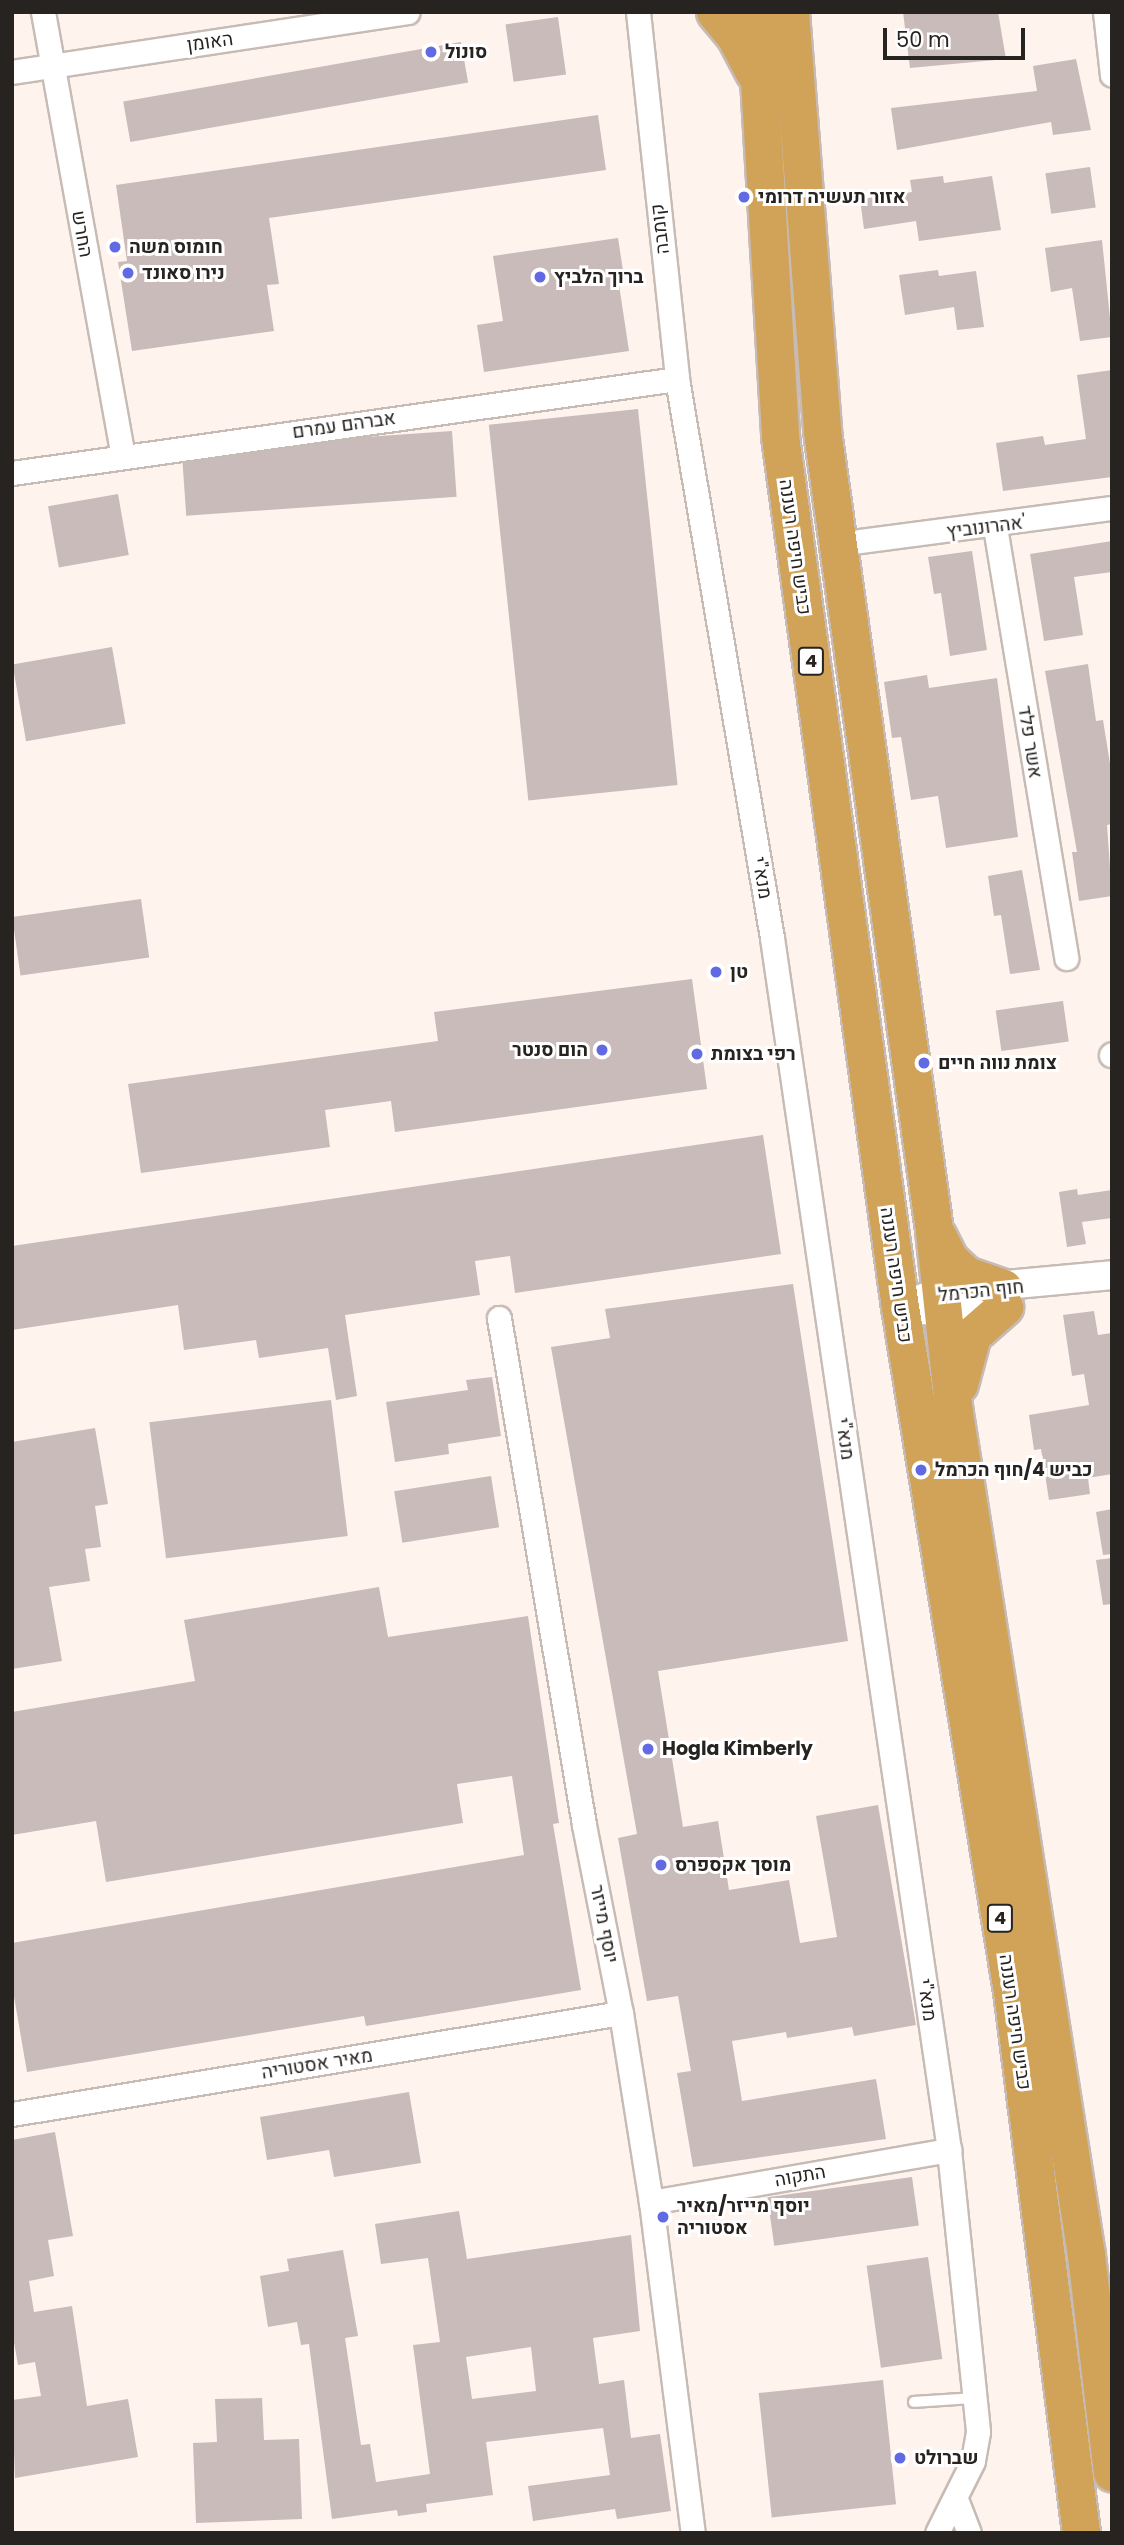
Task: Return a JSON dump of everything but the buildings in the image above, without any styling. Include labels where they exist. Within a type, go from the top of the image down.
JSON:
[{"type":"highway","points":[[715,12],[739,43],[758,82]]},
{"type":"highway","name":"כביש חיפה רעננה","points":[[755,12],[780,437],[900,1307],[1012,1991],[1081,2533]]},
{"type":"highway","name":"כביש חיפה רעננה","points":[[790,12],[822,431],[934,1230],[954,1413],[1086,2255],[1112,2472]]},
{"type":"highway","points":[[934,1230],[950,1260],[966,1275],[1004,1297],[972,1335],[962,1359],[954,1413]]},
{"type":"highway","points":[[1053,2533],[1075,2472]]},
{"type":"street","name":"החרש","points":[[43,12],[123,455]]},
{"type":"street","name":"האומן","points":[[12,72],[407,12]]},
{"type":"street","name":"קומבה","points":[[638,12],[642,79],[677,379]]},
{"type":"street","name":"קומבה","points":[[642,79],[648,35],[656,12]]},
{"type":"street","points":[[1105,12],[1112,75]]},
{"type":"street","name":"אברהם עמרם","points":[[12,473],[123,455],[677,379]]},
{"type":"street","name":"מנא\"י","points":[[677,379],[772,938],[949,2150],[977,2398],[973,2461],[937,2533]]},
{"type":"street","name":"אהרונוביץ'","points":[[860,541],[995,527],[1112,508]]},
{"type":"street","name":"אשר פלד","points":[[995,527],[1066,958]]},
{"type":"street","name":"חוף הכרמל","points":[[900,1307],[1004,1297],[1098,1278]]},
{"type":"street","name":"יוסף מייזר","points":[[499,1318],[584,1825],[621,2013],[651,2202],[693,2533]]},
{"type":"street","name":"מאיר אסטוריה","points":[[12,2115],[621,2013]]},
{"type":"street","name":"התקוה","points":[[651,2202],[949,2150]]},
{"type":"street","points":[[956,2499],[968,2533]]},
{"type":"lane","points":[[914,2402],[977,2398]]},
{"type":"place","name":"סונול","points":[[431,52]]},
{"type":"place","name":"אזור תעשיה דרומי","points":[[744,197]]},
{"type":"place","name":"חומוס משה","points":[[115,247]]},
{"type":"place","name":"נירו סאונד","points":[[128,273]]},
{"type":"place","name":"ברוך הלביץ","points":[[540,277]]},
{"type":"place","name":"טן","points":[[716,972]]},
{"type":"place","name":"הום סנטר","points":[[602,1050]]},
{"type":"place","name":"רפי בצומת","points":[[697,1054]]},
{"type":"place","name":"צומת נווה חיים","points":[[924,1063]]},
{"type":"place","name":"כביש 4/חוף הכרמל","points":[[921,1470]]},
{"type":"place","name":"Hogla Kimberly","points":[[648,1749]]},
{"type":"place","name":"מוסך אקספרס","points":[[661,1865]]},
{"type":"place","name":"יוסף מייזר/מאיר אסטוריה","points":[[663,2217]]},
{"type":"place","name":"שברולט","points":[[900,2458]]}]
